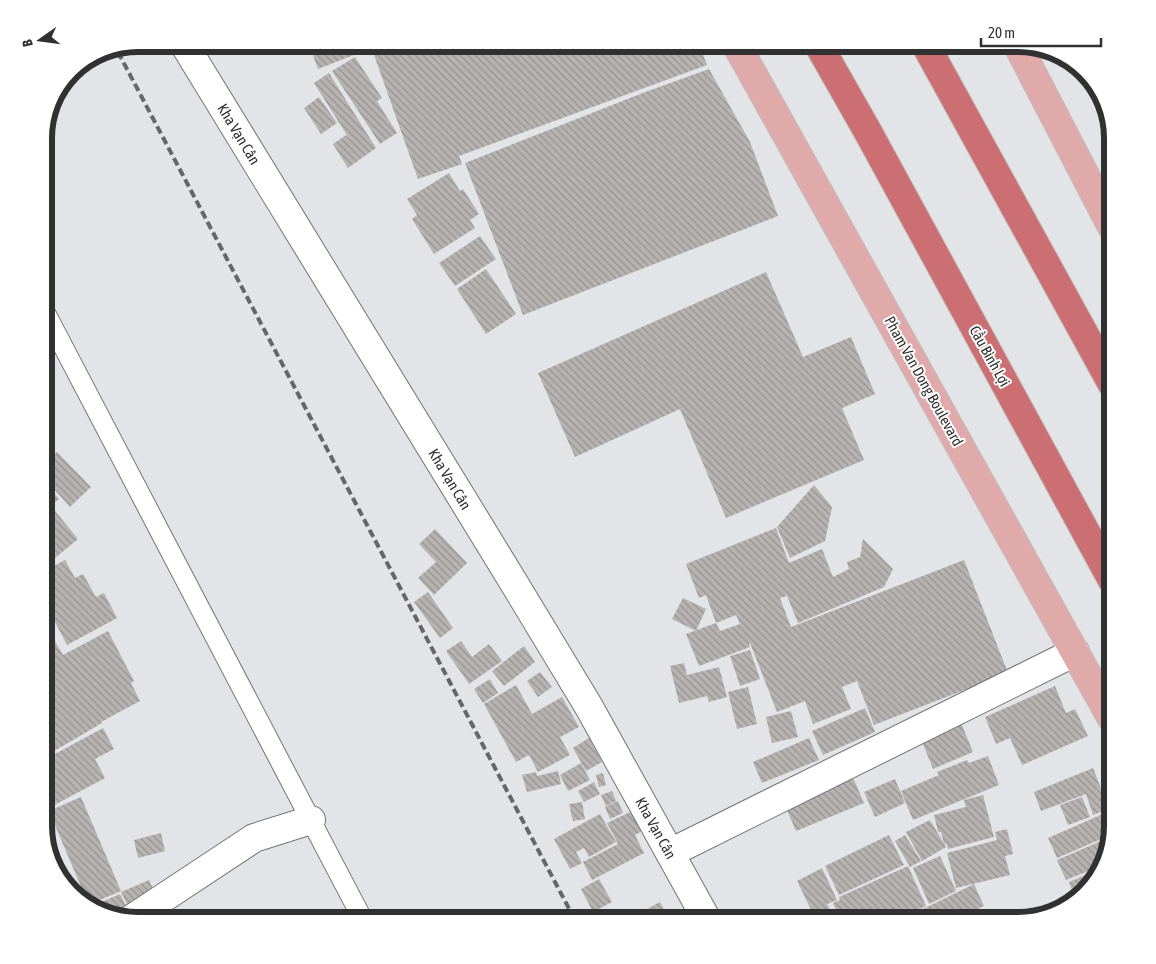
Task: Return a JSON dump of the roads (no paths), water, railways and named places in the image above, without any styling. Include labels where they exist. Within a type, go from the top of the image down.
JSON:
[{"type":"highway","name":"Cầu Bình Lợi","points":[[823,52],[1104,565]]},
{"type":"highway","points":[[929,52],[1104,369]]},
{"type":"main road","name":"Pham Van Dong Boulevard","points":[[740,52],[1104,705]]},
{"type":"main road","points":[[1021,52],[1104,212]]},
{"type":"street","name":"Kha Vạn Cân","points":[[189,52],[589,707],[703,912]]},
{"type":"street","points":[[670,853],[1075,652]]},
{"type":"street","points":[[142,912],[254,838],[311,820]]},
{"type":"lane","points":[[53,327],[359,912]]},
{"type":"railway","points":[[119,55],[571,912]]}]
